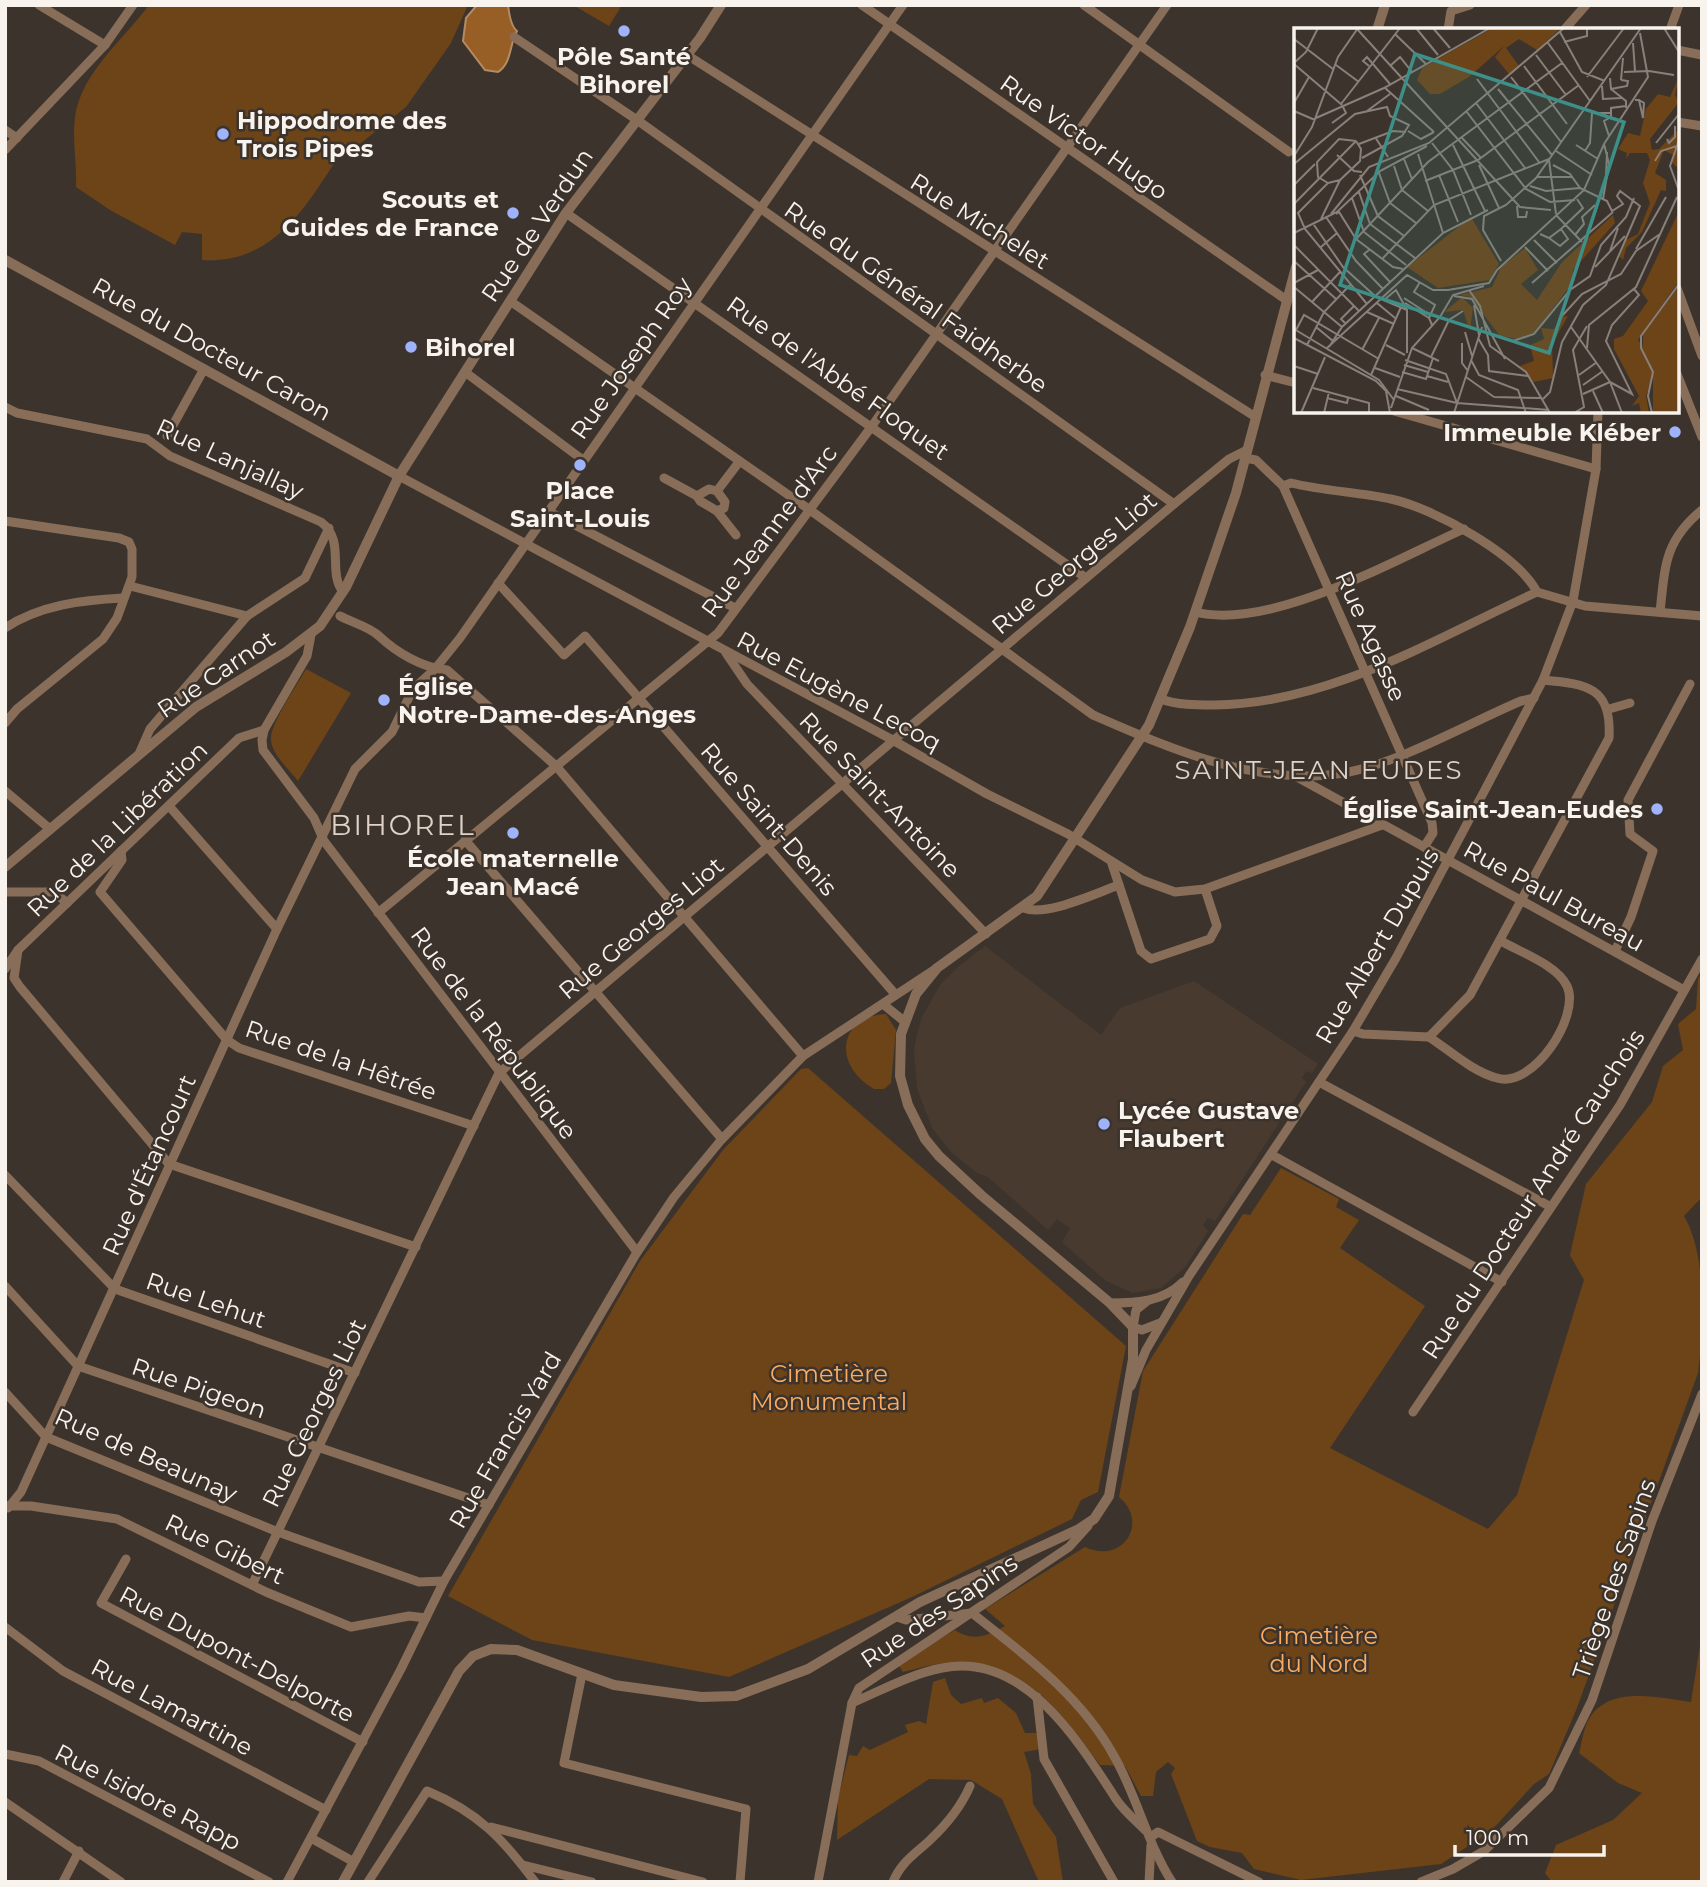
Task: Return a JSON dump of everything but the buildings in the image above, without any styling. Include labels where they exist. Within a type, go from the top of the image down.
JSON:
[{"type":"street","points":[[38,5],[105,45]]},
{"type":"street","points":[[5,150],[105,45],[133,5]]},
{"type":"street","name":"Rue de Verdun","points":[[399,476],[566,213],[687,55],[721,5]]},
{"type":"street","name":"Rue Victor Hugo","points":[[862,5],[1285,299]]},
{"type":"street","name":"Rue Joseph Roy","points":[[321,836],[355,769],[392,732],[413,689],[435,669],[498,583],[903,5]]},
{"type":"street","points":[[1084,5],[1289,152]]},
{"type":"street","name":"Rue Jeanne d'Arc","points":[[377,913],[718,633],[872,426],[1167,5]]},
{"type":"street","points":[[1378,28],[1385,5]]},
{"type":"street","points":[[1448,28],[1451,8],[1470,5]]},
{"type":"street","points":[[1566,28],[1586,5]]},
{"type":"street","points":[[1671,28],[1679,5]]},
{"type":"street","name":"Rue du Général Faidherbe","points":[[514,37],[637,120],[1174,504]]},
{"type":"street","points":[[1679,50],[1702,55]]},
{"type":"street","name":"Rue Michelet","points":[[687,55],[1254,416]]},
{"type":"street","points":[[1679,122],[1702,126]]},
{"type":"street","points":[[5,130],[17,138]]},
{"type":"street","name":"Rue de l'Abbé Floquet","points":[[566,213],[695,300],[1086,578]]},
{"type":"street","name":"Rue du Docteur Caron","points":[[5,260],[399,476]]},
{"type":"street","points":[[343,1882],[459,1671],[473,1656],[491,1649],[517,1650],[582,1674],[642,1691],[701,1697],[736,1696],[807,1669],[962,1580],[1063,1537],[1094,1519],[1109,1496],[1135,1340],[1133,1327],[1110,1303],[981,1195],[939,1156],[925,1139],[908,1105],[900,1076],[899,1050],[905,1022],[915,996],[937,968],[1024,908],[1037,896],[1141,736],[1161,699],[1195,612],[1236,493],[1254,416],[1294,273]]},
{"type":"street","points":[[1679,293],[1702,356]]},
{"type":"street","points":[[510,301],[810,510],[1093,715],[1141,736],[1234,766],[1295,776],[1349,772],[1403,753],[1521,701],[1534,698]]},
{"type":"street","points":[[167,436],[204,369]]},
{"type":"street","points":[[465,372],[583,460]]},
{"type":"street","points":[[1265,375],[1294,382]]},
{"type":"street","points":[[1679,379],[1702,437]]},
{"type":"street","name":"Rue Lanjallay","points":[[5,407],[17,413],[147,439],[170,456],[329,528]]},
{"type":"street","points":[[1401,413],[1596,469]]},
{"type":"street","name":"Rue Albert Dupuis","points":[[1125,1401],[1146,1350],[1189,1276],[1353,1031],[1449,861],[1543,680],[1573,601],[1596,469],[1598,413]]},
{"type":"street","name":"Rue Georges Liot","points":[[252,1586],[499,1073],[1174,504],[1229,459],[1245,455]]},
{"type":"street","name":"Rue Agasse","points":[[1245,455],[1256,460],[1283,486],[1434,828],[1424,847]]},
{"type":"street","points":[[717,491],[739,462]]},
{"type":"street","name":"Rue Eugène Lecoq","points":[[399,476],[705,642],[893,740],[1074,840],[1112,864],[1142,880],[1175,892],[1205,889],[1382,825]]},
{"type":"street","name":"Rue Carnot","points":[[5,867],[196,706],[311,635],[343,592],[399,476]]},
{"type":"street","points":[[664,478],[718,511],[736,534]]},
{"type":"street","points":[[1283,486],[1290,483],[1393,499],[1464,528],[1497,552],[1532,583],[1537,592]]},
{"type":"street","points":[[697,496],[709,489],[717,491],[725,502],[724,508],[718,511]]},
{"type":"street","points":[[1660,612],[1666,556],[1674,538],[1702,510]]},
{"type":"street","points":[[548,511],[736,608]]},
{"type":"street","points":[[5,521],[129,542],[133,562],[130,586],[117,618],[103,639],[17,709],[5,723]]},
{"type":"street","points":[[329,528],[336,546],[338,575],[343,592]]},
{"type":"street","points":[[139,755],[150,729],[247,616],[305,578],[329,528]]},
{"type":"street","points":[[1195,612],[1228,615],[1292,604],[1464,528]]},
{"type":"street","name":"Rue Saint-Denis","points":[[498,583],[564,655],[585,636],[897,993]]},
{"type":"street","points":[[130,586],[247,616]]},
{"type":"street","points":[[1161,699],[1203,705],[1264,702],[1307,692],[1366,671],[1537,592],[1585,606],[1702,616]]},
{"type":"street","points":[[5,628],[39,611],[76,602],[123,598]]},
{"type":"street","points":[[340,616],[380,636],[384,644],[435,669],[447,670],[555,766],[804,1054]]},
{"type":"street","points":[[264,730],[307,656],[311,635]]},
{"type":"street","name":"Rue Saint-Antoine","points":[[726,652],[747,684],[986,934]]},
{"type":"street","points":[[747,684],[755,667]]},
{"type":"street","points":[[1429,1037],[1470,995],[1609,738],[1609,709],[1592,689],[1574,683],[1543,680]]},
{"type":"street","points":[[1615,951],[1631,917],[1653,851],[1630,834],[1628,800],[1690,684]]},
{"type":"street","points":[[1609,709],[1630,703]]},
{"type":"street","name":"Rue de la Libération","points":[[5,969],[18,950],[239,738],[264,730]]},
{"type":"street","name":"Rue de la République","points":[[264,730],[263,750],[314,818],[321,836],[637,1252]]},
{"type":"street","name":"Rue Paul Bureau","points":[[1295,776],[1684,990]]},
{"type":"street","points":[[5,791],[50,829]]},
{"type":"street","points":[[169,806],[277,929]]},
{"type":"street","name":"Rue d'Étancourt","points":[[7,1507],[21,1492],[321,836]]},
{"type":"street","points":[[466,840],[722,1139]]},
{"type":"street","name":"Rue de la Hêtrée","points":[[121,851],[122,859],[100,892],[227,1040],[239,1048],[474,1126]]},
{"type":"street","points":[[1112,864],[1141,951],[1151,959],[1210,939],[1217,926],[1205,889]]},
{"type":"street","points":[[1024,908],[1032,911],[1052,908],[1119,885]]},
{"type":"street","points":[[5,892],[54,892],[67,903]]},
{"type":"street","points":[[1353,1031],[1363,1034],[1429,1037],[1498,1079],[1512,1080],[1535,1068],[1567,1017],[1571,998],[1560,975],[1501,941]]},
{"type":"street","points":[[18,950],[14,978],[20,987],[169,1164],[415,1247]]},
{"type":"street","name":"Rue du Docteur André Cauchois","points":[[1413,1412],[1620,1105],[1702,959]]},
{"type":"street","name":"Rue Francis Yard","points":[[287,1882],[363,1742],[444,1581],[637,1252],[674,1197],[722,1139],[804,1054],[937,968]]},
{"type":"street","points":[[897,993],[915,996]]},
{"type":"street","points":[[883,1004],[905,1022]]},
{"type":"street","points":[[1319,1082],[1551,1207]]},
{"type":"street","points":[[1272,1155],[1502,1282]]},
{"type":"street","name":"Rue Lehut","points":[[5,1175],[115,1289],[355,1373]]},
{"type":"street","name":"Rue Albert Dupuis","points":[[1133,1327],[1136,1310],[1167,1294],[1189,1276]]},
{"type":"street","name":"Rue Pigeon","points":[[5,1286],[78,1366],[489,1505]]},
{"type":"street","name":"Rue Albert Dupuis","points":[[1110,1303],[1149,1301]]},
{"type":"street","points":[[1133,1327],[1150,1329],[1164,1320]]},
{"type":"street","name":"Rue de Beaunay","points":[[5,1392],[46,1437],[278,1532],[419,1582],[444,1581]]},
{"type":"street","name":"Triège des Sapins","points":[[1421,1882],[1453,1869],[1500,1838],[1549,1788],[1592,1699],[1652,1521],[1702,1394]]},
{"type":"street","name":"Rue Gibert","points":[[7,1507],[32,1506],[117,1519],[252,1586],[351,1627],[409,1616],[426,1618]]},
{"type":"street","name":"Rue des Sapins","points":[[818,1882],[852,1703],[859,1688],[901,1657],[1069,1547],[1094,1519]]},
{"type":"street","name":"Rue Dupont-Delporte","points":[[126,1559],[101,1603],[363,1742]]},
{"type":"street","points":[[897,1617],[906,1620],[972,1613],[1057,1683],[1083,1710],[1114,1756],[1151,1837],[1158,1860],[1172,1882]]},
{"type":"street","name":"Rue Lamartine","points":[[5,1627],[63,1671],[326,1810]]},
{"type":"street","points":[[852,1703],[919,1674],[946,1667],[975,1669],[1008,1677],[1037,1697],[1061,1721],[1117,1800],[1151,1837],[1149,1882]]},
{"type":"street","points":[[582,1674],[564,1763],[746,1809],[740,1882]]},
{"type":"street","points":[[1037,1697],[1044,1759],[1114,1882]]},
{"type":"street","name":"Rue Isidore Rapp","points":[[5,1754],[39,1761],[269,1882]]},
{"type":"street","points":[[893,1882],[900,1865],[930,1840],[961,1807],[970,1786]]},
{"type":"street","points":[[369,1882],[427,1791],[457,1803],[491,1827],[535,1882]]},
{"type":"street","points":[[5,1802],[121,1882]]},
{"type":"street","points":[[491,1827],[703,1882]]},
{"type":"street","points":[[1151,1837],[1158,1832],[1259,1882]]},
{"type":"street","points":[[311,1838],[354,1862]]},
{"type":"street","points":[[63,1882],[79,1851]]},
{"type":"street","points":[[523,1865],[592,1882]]},
{"type":"shaded area","points":[[477,5],[508,5],[511,22],[517,31],[506,64],[498,72],[485,70],[463,41],[466,18]]},
{"type":"shaded area","name":"Lycée Gustave Flaubert","points":[[985,946],[1101,1035],[1120,1008],[1194,981],[1318,1064],[1312,1073],[1306,1071],[1302,1078],[1306,1082],[1215,1221],[1208,1218],[1203,1225],[1208,1231],[1186,1266],[1161,1288],[1133,1293],[1106,1281],[1062,1242],[1070,1228],[1057,1219],[1048,1230],[988,1177],[977,1173],[952,1153],[932,1128],[917,1088],[914,1049],[917,1034],[922,1017],[940,985]]},
{"type":"green space","name":"Hippodrome des Trois Pipes","points":[[149,5],[468,5],[451,43],[406,107],[356,147],[348,142],[290,224],[252,251],[229,259],[202,260],[202,234],[182,232],[175,245],[110,210],[76,187],[74,126],[79,101],[94,71]]},
{"type":"green space","points":[[573,5],[622,5],[609,26]]},
{"type":"green space","points":[[306,669],[351,693],[298,781],[277,756],[271,739],[280,714]]},
{"type":"green space","name":"Cimetière du Nord","points":[[1702,972],[1702,1197],[1684,1216],[1697,1251],[1702,1292],[1702,1335],[1698,1373],[1577,1708],[1549,1774],[1534,1784],[1491,1831],[1441,1864],[1301,1880],[1254,1869],[1242,1853],[1210,1847],[1197,1841],[1171,1774],[1175,1768],[1168,1762],[1156,1772],[1153,1796],[1141,1796],[1125,1766],[1100,1765],[1054,1707],[1018,1679],[997,1669],[973,1664],[946,1663],[903,1672],[897,1663],[955,1630],[974,1637],[992,1633],[1005,1626],[985,1609],[1085,1547],[1098,1551],[1110,1550],[1128,1539],[1132,1518],[1128,1507],[1119,1497],[1143,1371],[1243,1214],[1250,1215],[1281,1168],[1339,1199],[1336,1207],[1359,1220],[1340,1248],[1425,1306],[1330,1448],[1488,1529],[1517,1495],[1584,1280],[1570,1255],[1586,1184],[1652,1102],[1663,1066],[1683,1050],[1678,1024],[1696,1009],[1698,979]]},
{"type":"green space","points":[[886,1014],[896,1030],[891,1083],[884,1089],[874,1089],[851,1068],[846,1044],[850,1033],[858,1024],[870,1017]]},
{"type":"green space","name":"Cimetière Monumental","points":[[808,1068],[1126,1346],[1098,1492],[1081,1500],[1072,1519],[912,1597],[729,1677],[532,1640],[448,1596],[640,1261],[723,1150],[801,1069]]},
{"type":"green space","points":[[1702,1633],[1702,1882],[1552,1882],[1545,1873],[1556,1845],[1613,1820],[1642,1793],[1618,1783],[1579,1753],[1588,1721],[1597,1709],[1621,1698],[1650,1696],[1691,1702]]},
{"type":"green space","points":[[945,1678],[951,1695],[961,1704],[982,1698],[984,1703],[998,1698],[1016,1713],[1025,1733],[1040,1733],[1041,1749],[1024,1752],[1031,1774],[1033,1804],[1056,1837],[1063,1882],[1039,1882],[1002,1799],[971,1780],[929,1779],[837,1840],[838,1798],[849,1755],[857,1756],[863,1746],[870,1750],[908,1732],[905,1725],[919,1721],[926,1724],[933,1682]]},
{"type":"place","name":"Pôle Santé Bihorel","points":[[624,31]]},
{"type":"place","name":"Hippodrome des Trois Pipes","points":[[223,134]]},
{"type":"place","name":"Scouts et Guides de France","points":[[513,213]]},
{"type":"place","name":"Bihorel","points":[[411,347]]},
{"type":"place","name":"Immeuble Kléber","points":[[1675,432]]},
{"type":"place","name":"Place Saint-Louis","points":[[580,465]]},
{"type":"place","name":"Église Notre-Dame-des-Anges","points":[[384,700]]},
{"type":"place","name":"Église Saint-Jean-Eudes","points":[[1657,809]]},
{"type":"place","name":"École maternelle Jean Macé","points":[[513,833]]},
{"type":"place","name":"Lycée Gustave Flaubert","points":[[1104,1124]]},
{"type":"district","name":"SAINT-JEAN EUDES","points":[[1319,770]]},
{"type":"district","name":"BIHOREL","points":[[403,825]]}]
